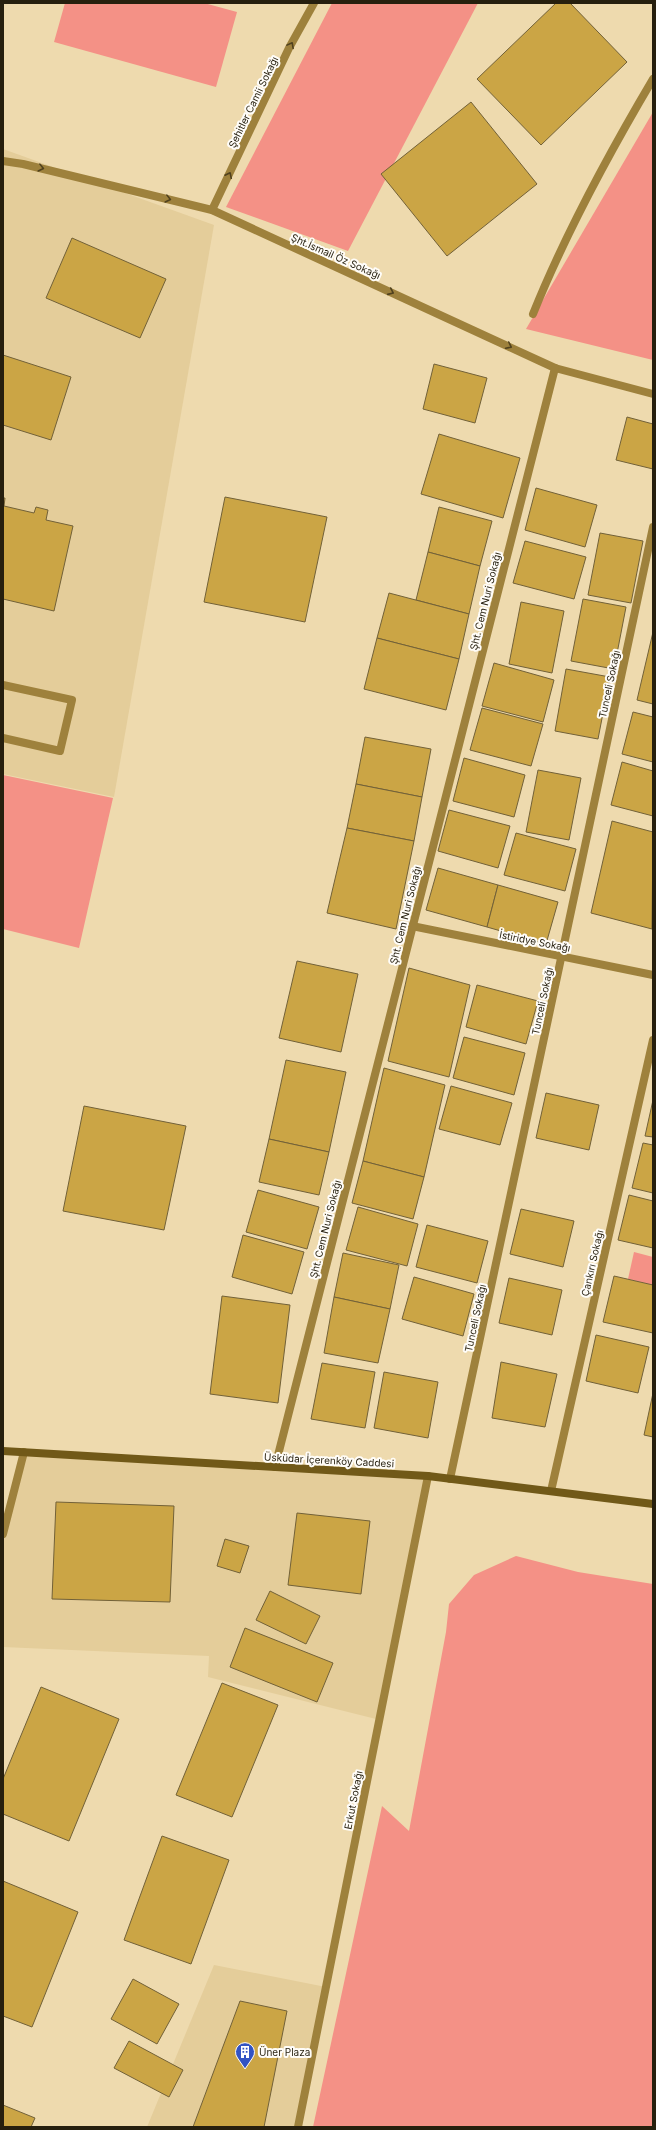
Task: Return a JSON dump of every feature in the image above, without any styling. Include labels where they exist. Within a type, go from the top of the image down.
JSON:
[{"type":"main road","name":"Üsküdar İçerenköy Caddesi","points":[[3,1451],[428,1476],[653,1504]]},
{"type":"street","name":"Şehitler Camii Sokağı","points":[[212,210],[289,48],[314,3]]},
{"type":"street","points":[[532,314],[551,269],[611,149],[653,79]]},
{"type":"street","name":"Şht.İsmail Öz Sokağı","points":[[3,161],[23,164],[212,210],[554,368],[653,394]]},
{"type":"street","name":"Şht. Cem Nuri Sokağı","points":[[275,1467],[554,368]]},
{"type":"street","name":"Tunceli Sokağı","points":[[450,1479],[653,527]]},
{"type":"street","points":[[3,685],[72,700],[60,751],[3,738]]},
{"type":"street","name":"İstiridye Sokağı","points":[[412,926],[653,975]]},
{"type":"street","name":"Çankırı Sokağı","points":[[551,1491],[653,1040]]},
{"type":"street","points":[[3,1534],[24,1452]]},
{"type":"street","name":"Erkut Sokağı","points":[[298,2127],[428,1476]]},
{"type":"shaded area","points":[[65,3],[204,3],[237,12],[216,87],[54,42]]},
{"type":"shaded area","points":[[332,3],[478,3],[348,251],[226,207]]},
{"type":"shaded area","points":[[653,112],[653,360],[526,329]]},
{"type":"shaded area","points":[[3,149],[214,225],[114,797],[3,774]]},
{"type":"shaded area","points":[[3,775],[113,798],[79,948],[3,929]]},
{"type":"shaded area","points":[[634,1252],[653,1257],[653,1285],[628,1279]]},
{"type":"shaded area","points":[[24,1452],[428,1476],[380,1720],[208,1677],[209,1656],[3,1647],[3,1534]]},
{"type":"shaded area","points":[[516,1556],[578,1572],[653,1584],[653,2127],[313,2127],[382,1806],[409,1831],[446,1632],[449,1604],[474,1575]]},
{"type":"shaded area","points":[[214,1965],[326,1987],[298,2127],[147,2127]]},
{"type":"building","points":[[556,3],[570,3],[627,62],[541,145],[477,79]]},
{"type":"building","points":[[471,102],[537,184],[447,256],[381,174]]},
{"type":"building","points":[[72,238],[166,279],[140,338],[46,298]]},
{"type":"building","points":[[3,355],[71,377],[51,440],[3,425]]},
{"type":"building","points":[[434,364],[487,378],[475,423],[423,409]]},
{"type":"building","points":[[627,417],[653,424],[653,469],[616,460]]},
{"type":"building","points":[[439,434],[520,458],[503,518],[421,494]]},
{"type":"building","points":[[536,488],[597,505],[585,547],[525,530]]},
{"type":"building","points":[[225,497],[327,517],[305,622],[204,602]]},
{"type":"building","points":[[3,498],[5,498],[4,506],[34,513],[36,507],[48,510],[46,520],[73,526],[54,611],[3,599]]},
{"type":"building","points":[[439,507],[492,521],[480,566],[428,552]]},
{"type":"building","points":[[600,533],[643,541],[631,603],[588,595]]},
{"type":"building","points":[[525,541],[586,557],[574,599],[513,583]]},
{"type":"building","points":[[428,552],[480,566],[469,614],[416,600]]},
{"type":"building","points":[[389,593],[469,614],[459,659],[377,638]]},
{"type":"building","points":[[583,599],[626,607],[614,669],[571,661]]},
{"type":"building","points":[[521,602],[564,611],[552,673],[509,664]]},
{"type":"building","points":[[653,632],[653,704],[637,700]]},
{"type":"building","points":[[377,638],[459,659],[446,710],[364,689]]},
{"type":"building","points":[[494,663],[554,680],[543,722],[482,706]]},
{"type":"building","points":[[566,669],[610,677],[598,739],[555,731]]},
{"type":"building","points":[[482,708],[543,724],[531,766],[470,750]]},
{"type":"building","points":[[633,712],[653,717],[653,762],[622,754]]},
{"type":"building","points":[[365,737],[431,749],[422,797],[356,784]]},
{"type":"building","points":[[464,758],[525,775],[514,817],[453,801]]},
{"type":"building","points":[[622,762],[653,771],[653,816],[611,805]]},
{"type":"building","points":[[538,770],[581,778],[569,840],[526,832]]},
{"type":"building","points":[[356,784],[422,797],[414,841],[347,828]]},
{"type":"building","points":[[449,810],[510,826],[498,868],[438,851]]},
{"type":"building","points":[[612,821],[653,832],[652,929],[591,913]]},
{"type":"building","points":[[347,828],[414,841],[396,929],[327,913]]},
{"type":"building","points":[[516,833],[576,849],[565,891],[504,875]]},
{"type":"building","points":[[438,868],[498,885],[487,927],[426,910]]},
{"type":"building","points":[[498,885],[558,902],[546,944],[487,927]]},
{"type":"building","points":[[297,961],[358,974],[341,1052],[279,1038]]},
{"type":"building","points":[[409,968],[470,985],[449,1077],[388,1061]]},
{"type":"building","points":[[477,985],[538,1001],[526,1044],[466,1027]]},
{"type":"building","points":[[464,1037],[525,1053],[514,1095],[453,1078]]},
{"type":"building","points":[[286,1060],[346,1072],[329,1152],[269,1139]]},
{"type":"building","points":[[384,1068],[445,1085],[424,1177],[363,1161]]},
{"type":"building","points":[[451,1086],[512,1103],[500,1145],[439,1129]]},
{"type":"building","points":[[546,1093],[599,1105],[589,1150],[536,1138]]},
{"type":"building","points":[[653,1100],[653,1137],[645,1136]]},
{"type":"building","points":[[84,1106],[186,1126],[164,1230],[63,1211]]},
{"type":"building","points":[[269,1139],[329,1152],[319,1195],[259,1182]]},
{"type":"building","points":[[643,1143],[653,1145],[653,1193],[632,1188]]},
{"type":"building","points":[[363,1161],[424,1177],[413,1219],[352,1203]]},
{"type":"building","points":[[258,1190],[319,1207],[307,1249],[246,1232]]},
{"type":"building","points":[[629,1195],[653,1201],[653,1248],[618,1240]]},
{"type":"building","points":[[358,1207],[418,1224],[407,1266],[346,1250]]},
{"type":"building","points":[[521,1209],[574,1221],[563,1267],[510,1254]]},
{"type":"building","points":[[427,1225],[488,1241],[477,1283],[416,1267]]},
{"type":"building","points":[[243,1235],[304,1252],[292,1294],[232,1277]]},
{"type":"building","points":[[343,1253],[399,1265],[390,1309],[334,1297]]},
{"type":"building","points":[[614,1276],[653,1285],[653,1333],[603,1322]]},
{"type":"building","points":[[414,1277],[474,1294],[463,1336],[402,1319]]},
{"type":"building","points":[[509,1278],[562,1290],[552,1335],[499,1323]]},
{"type":"building","points":[[222,1296],[290,1305],[278,1403],[210,1394]]},
{"type":"building","points":[[334,1297],[390,1309],[378,1363],[324,1353]]},
{"type":"building","points":[[596,1335],[649,1347],[638,1393],[586,1381]]},
{"type":"building","points":[[501,1362],[557,1374],[545,1427],[492,1418]]},
{"type":"building","points":[[322,1363],[375,1372],[365,1428],[311,1419]]},
{"type":"building","points":[[384,1372],[438,1382],[428,1438],[374,1428]]},
{"type":"building","points":[[653,1393],[653,1437],[644,1435]]},
{"type":"building","points":[[56,1502],[174,1506],[170,1602],[52,1599]]},
{"type":"building","points":[[297,1513],[370,1521],[361,1594],[288,1585]]},
{"type":"building","points":[[225,1539],[249,1546],[240,1573],[217,1566]]},
{"type":"building","points":[[270,1591],[320,1616],[306,1644],[256,1620]]},
{"type":"building","points":[[245,1628],[333,1663],[317,1702],[230,1667]]},
{"type":"building","points":[[222,1683],[278,1705],[232,1817],[176,1795]]},
{"type":"building","points":[[41,1687],[119,1719],[69,1841],[3,1814],[3,1779]]},
{"type":"building","points":[[162,1836],[229,1860],[191,1964],[124,1940]]},
{"type":"building","points":[[3,1881],[78,1912],[32,2027],[3,2016]]},
{"type":"building","points":[[133,1979],[179,2004],[157,2044],[111,2019]]},
{"type":"building","name":"Üner Plaza","points":[[240,2001],[287,2011],[264,2127],[193,2127]]},
{"type":"building","points":[[129,2041],[183,2070],[169,2097],[114,2068]]},
{"type":"building","points":[[3,2105],[35,2118],[31,2127],[3,2127]]},
{"type":"place","name":"Üner Plaza","points":[[245,2069]]}]
